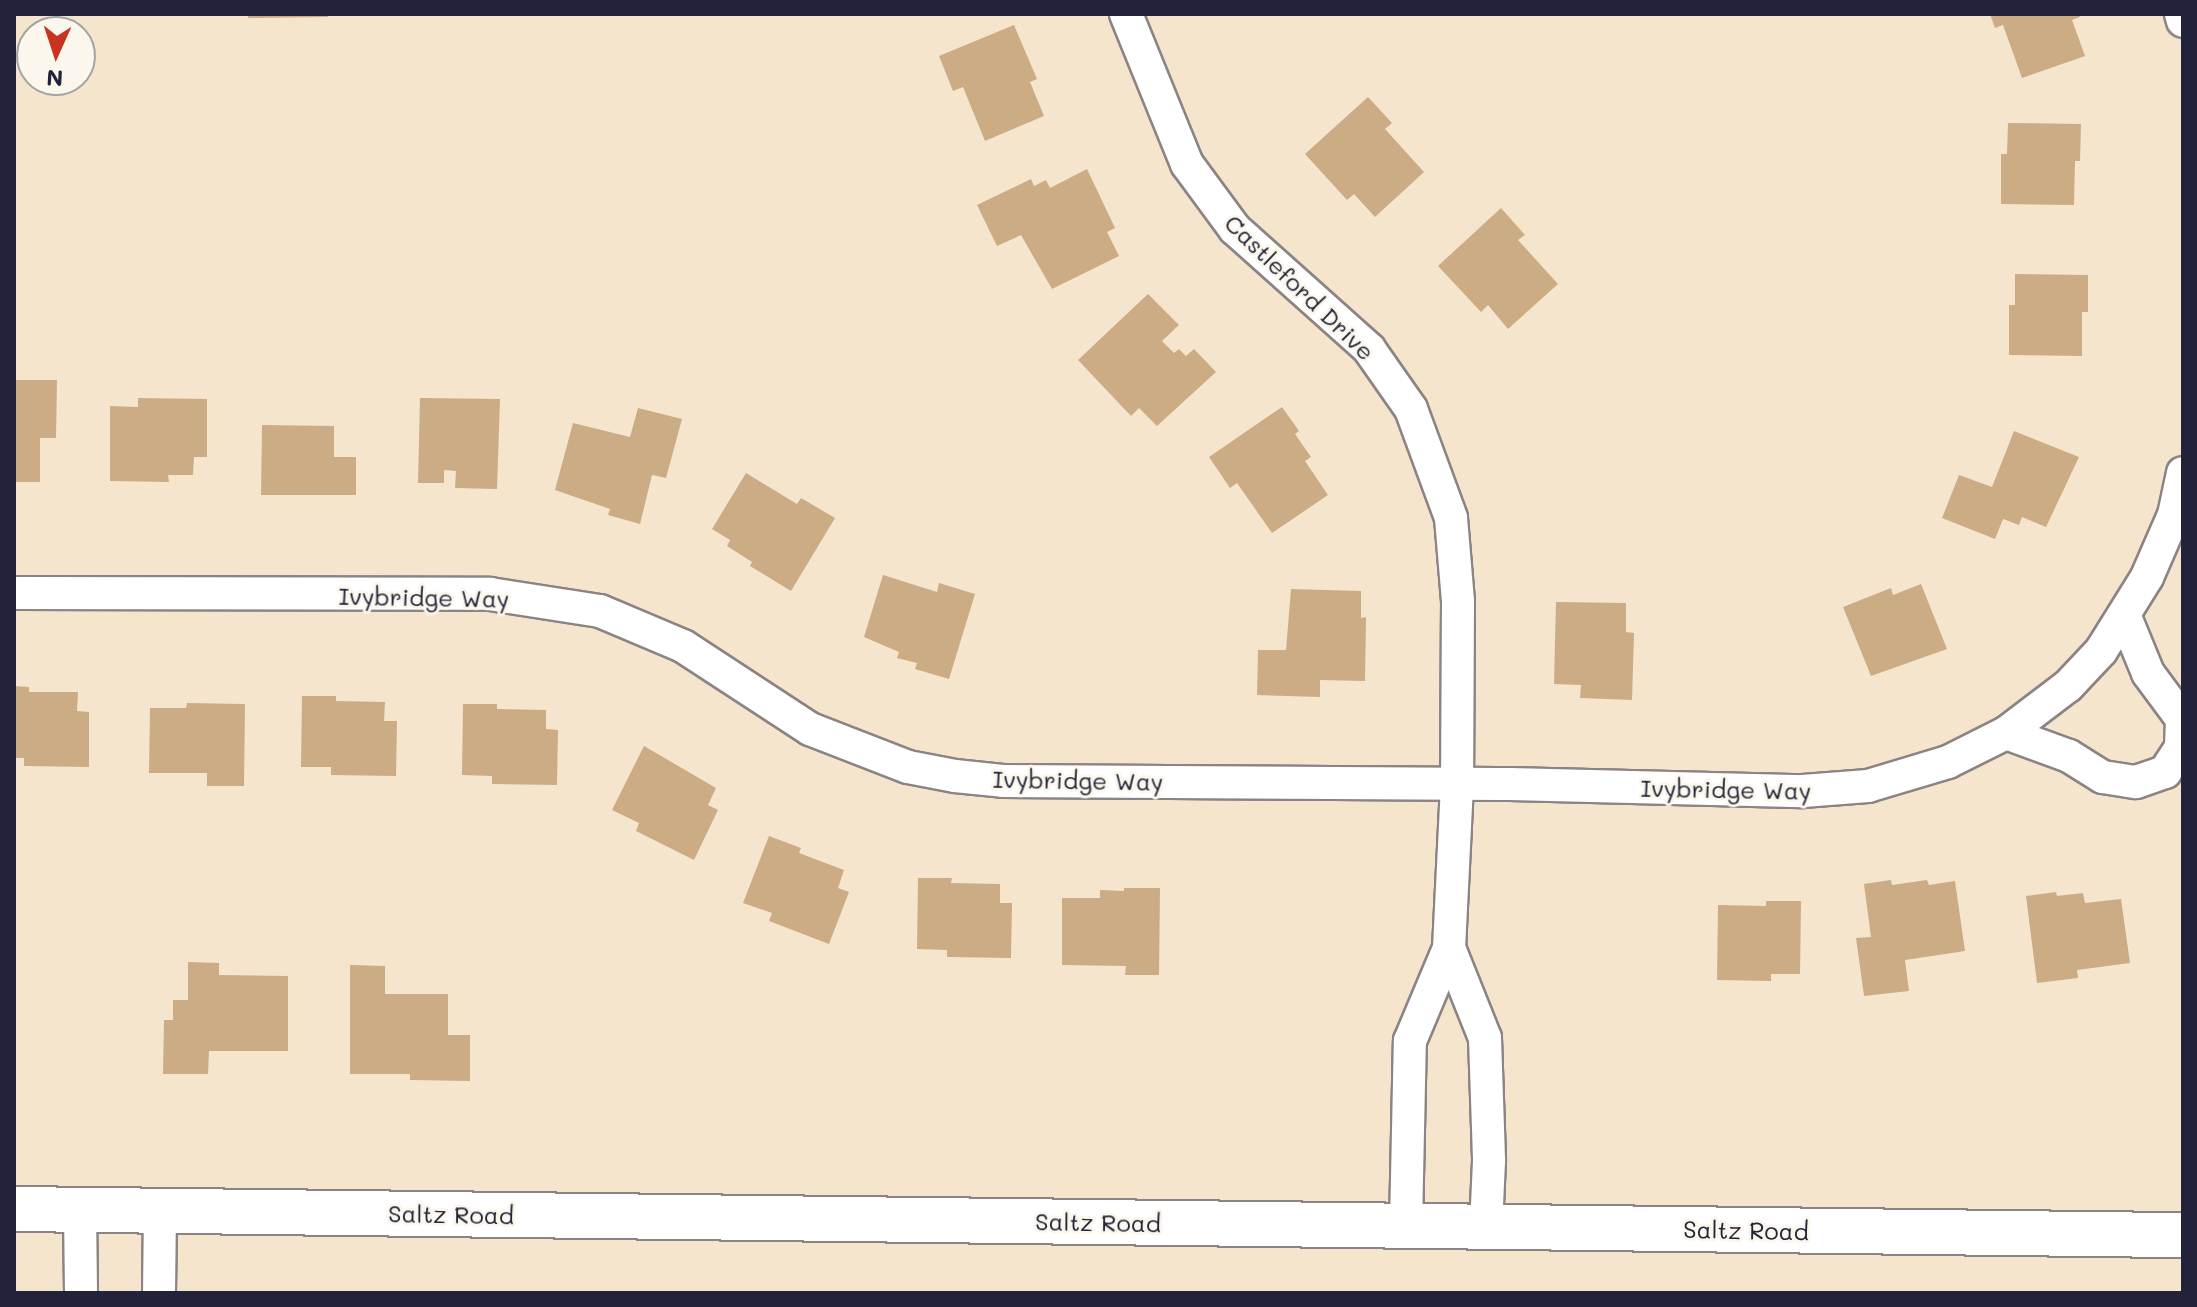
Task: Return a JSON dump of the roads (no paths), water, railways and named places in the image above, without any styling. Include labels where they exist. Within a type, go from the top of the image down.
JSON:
[{"type":"street","name":"Castleford Drive","points":[[1126,14],[1187,164],[1235,229],[1369,349],[1411,409],[1451,518],[1458,601],[1457,785],[1449,948],[1410,1041],[1406,1226]]},
{"type":"street","points":[[2181,14],[2183,21]]},
{"type":"street","name":"Ivybridge Way","points":[[14,593],[490,594],[600,611],[683,646],[810,729],[908,767],[1003,781],[1833,789],[1905,777],[1948,762],[2006,733],[2068,686],[2101,651],[2125,617],[2147,577],[2174,515],[2183,473]]},
{"type":"street","points":[[2006,733],[2069,756],[2103,777],[2136,782],[2165,772],[2181,747],[2182,719],[2148,673],[2125,617]]},
{"type":"street","name":"Castleford Drive","points":[[1449,948],[1485,1038],[1489,1161],[1486,1227]]},
{"type":"street","name":"Saltz Road","points":[[14,1209],[2183,1235]]},
{"type":"street","points":[[80,1210],[81,1293]]},
{"type":"street","points":[[159,1293],[160,1211]]}]
